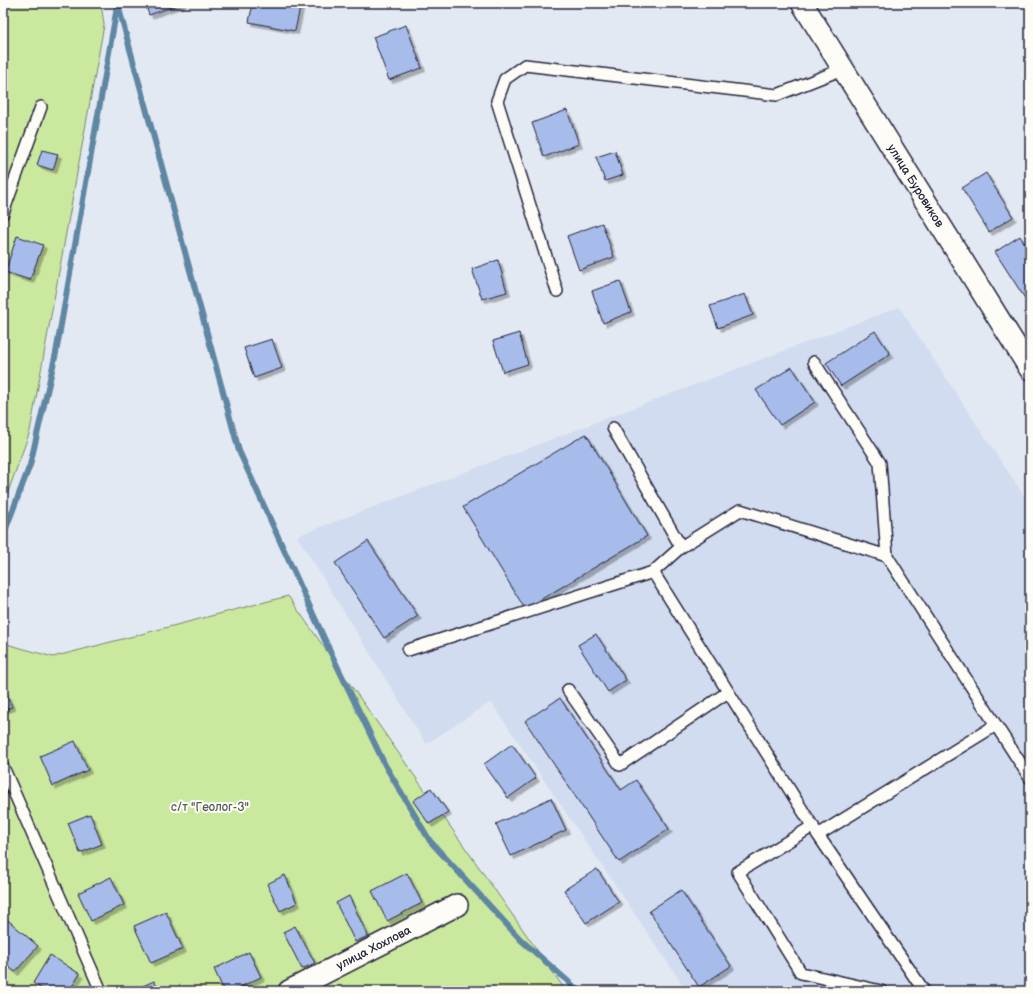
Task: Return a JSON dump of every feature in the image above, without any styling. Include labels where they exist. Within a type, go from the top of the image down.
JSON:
[{"type":"street","name":"улица Буровиков","points":[[802,3],[1030,368]]},
{"type":"street","name":"улица Хохлова","points":[[290,991],[457,905]]},
{"type":"lane","points":[[557,291],[497,102],[505,79],[525,65],[777,96],[843,69]]},
{"type":"lane","points":[[3,213],[41,107]]},
{"type":"lane","points":[[814,362],[880,464],[887,556],[1030,778]]},
{"type":"lane","points":[[613,428],[680,547]]},
{"type":"lane","points":[[408,650],[653,572],[680,547],[740,510],[887,556]]},
{"type":"lane","points":[[653,572],[816,830],[924,991]]},
{"type":"lane","points":[[568,690],[620,765],[728,692]]},
{"type":"lane","points":[[881,991],[802,973],[738,872],[816,830],[996,725]]},
{"type":"lane","points":[[3,767],[101,991]]},
{"type":"shaded area","points":[[899,307],[1030,505],[1030,991],[687,991],[491,702],[426,744],[297,536]]},
{"type":"green space","points":[[3,3],[101,3],[104,25],[30,431],[3,506]]},
{"type":"green space","name":"с/т \"Геолог-3\"","points":[[288,596],[566,991],[3,991],[3,643],[53,657]]},
{"type":"building","points":[[145,3],[183,3],[149,15]]},
{"type":"building","points":[[253,3],[301,3],[295,31],[249,22]]},
{"type":"building","points":[[406,25],[422,68],[389,80],[373,37]]},
{"type":"building","points":[[567,110],[579,144],[544,157],[532,123]]},
{"type":"building","points":[[42,150],[58,154],[53,170],[37,165]]},
{"type":"building","points":[[615,151],[623,175],[605,181],[596,157]]},
{"type":"building","points":[[986,173],[1013,217],[989,232],[962,188]]},
{"type":"building","points":[[602,223],[614,257],[579,270],[567,236]]},
{"type":"building","points":[[17,236],[43,245],[30,280],[5,272]]},
{"type":"building","points":[[1020,236],[1027,247],[1030,245],[1030,297],[1026,300],[995,252]]},
{"type":"building","points":[[498,260],[507,292],[482,299],[472,269]]},
{"type":"building","points":[[620,281],[631,312],[603,323],[592,291]]},
{"type":"building","points":[[745,294],[753,315],[718,328],[710,306]]},
{"type":"building","points":[[875,331],[890,354],[841,386],[826,363]]},
{"type":"building","points":[[519,333],[528,364],[503,372],[493,341]]},
{"type":"building","points":[[272,339],[282,368],[254,378],[244,348]]},
{"type":"building","points":[[792,367],[815,402],[780,425],[756,390]]},
{"type":"building","points":[[586,434],[647,536],[525,609],[463,507]]},
{"type":"building","points":[[368,541],[418,616],[384,638],[335,563]]},
{"type":"building","points":[[596,634],[626,680],[608,692],[578,645]]},
{"type":"building","points":[[3,687],[12,707],[3,710]]},
{"type":"building","points":[[560,698],[621,790],[636,780],[669,829],[619,862],[525,721]]},
{"type":"building","points":[[75,741],[88,770],[53,786],[40,756]]},
{"type":"building","points":[[512,744],[536,778],[508,798],[484,764]]},
{"type":"building","points":[[431,788],[448,812],[429,824],[413,801]]},
{"type":"building","points":[[551,798],[566,830],[511,856],[496,824]]},
{"type":"building","points":[[90,814],[102,844],[80,853],[68,823]]},
{"type":"building","points":[[597,869],[619,902],[586,923],[564,890]]},
{"type":"building","points":[[407,873],[422,903],[387,921],[372,891]]},
{"type":"building","points":[[285,875],[297,903],[280,911],[267,884]]},
{"type":"building","points":[[111,877],[124,905],[91,921],[78,893]]},
{"type":"building","points":[[681,890],[731,966],[699,987],[649,911]]},
{"type":"building","points":[[349,896],[368,936],[355,942],[336,903]]},
{"type":"building","points":[[166,912],[183,949],[151,963],[134,926]]},
{"type":"building","points":[[3,916],[38,946],[15,972],[3,962]]},
{"type":"building","points":[[295,926],[315,963],[302,969],[283,932]]},
{"type":"building","points":[[249,952],[261,977],[232,991],[224,991],[214,969]]},
{"type":"building","points":[[50,955],[80,974],[69,991],[45,991],[33,983]]},
{"type":"building","points":[[154,981],[159,991],[132,991]]},
{"type":"waterway","points":[[118,5],[239,451],[329,649],[385,765],[430,841],[521,940],[579,991]]},
{"type":"waterway","points":[[3,536],[30,465],[56,353],[117,7]]}]
